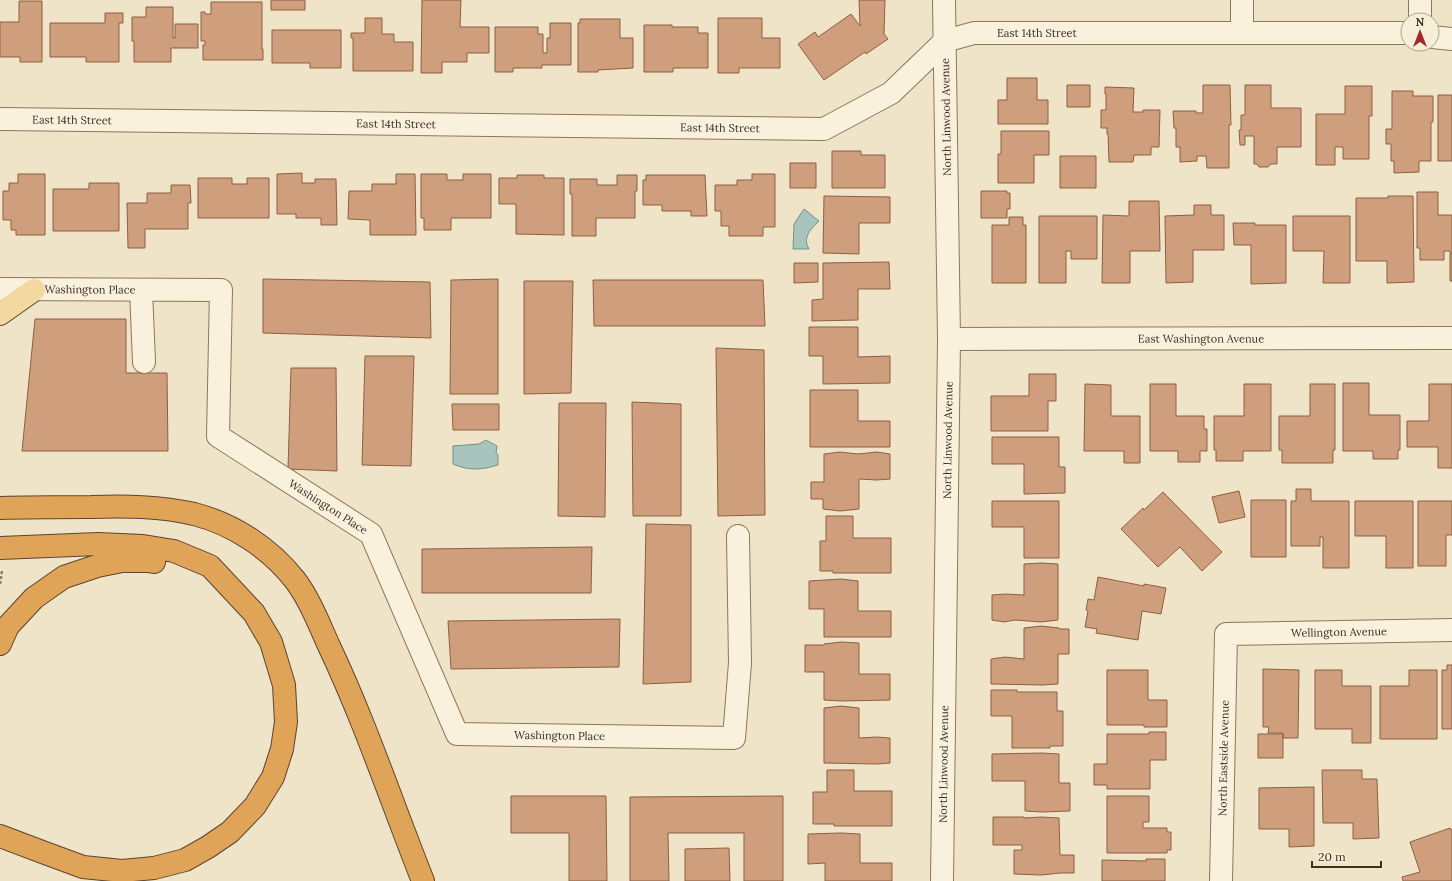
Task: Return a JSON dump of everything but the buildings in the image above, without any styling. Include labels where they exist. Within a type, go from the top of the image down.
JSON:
[{"type":"highway","points":[[0,508],[141,506],[195,514],[224,524],[247,536],[280,564],[295,580],[306,598],[344,677],[423,881]]},
{"type":"highway","points":[[0,548],[98,544],[143,546],[174,551],[210,566],[254,613],[271,642],[284,685],[286,722],[282,749],[273,777],[255,806],[230,832],[185,860],[154,868],[122,871],[83,866],[44,854],[0,836]]},
{"type":"highway","points":[[0,644],[8,626],[34,598],[64,577],[98,566],[122,561],[148,560],[174,566],[230,589]]},
{"type":"main road","points":[[0,314],[34,290]]},
{"type":"street","name":"North Linwood Avenue","points":[[942,881],[949,340],[944,0]]},
{"type":"street","points":[[1242,0],[1242,33]]},
{"type":"street","points":[[1420,0],[1420,12]]},
{"type":"street","name":"East 14th Street","points":[[0,119],[824,129],[891,93],[945,41],[974,33],[1400,33]]},
{"type":"street","points":[[1440,38],[1452,39]]},
{"type":"street","name":"Washington Place","points":[[0,290],[221,290],[218,436],[371,534],[456,734],[734,738],[740,663],[738,536]]},
{"type":"street","points":[[142,290],[144,362]]},
{"type":"street","name":"East Washington Avenue","points":[[949,340],[1452,338]]},
{"type":"street","name":"Wellington Avenue","points":[[1226,634],[1452,630]]},
{"type":"street","name":"North Eastside Avenue","points":[[1220,881],[1226,634]]},
{"type":"water","points":[[804,209],[819,221],[808,234],[806,241],[809,249],[793,249],[794,224]]},
{"type":"water","points":[[486,440],[497,446],[496,453],[498,455],[498,465],[475,469],[464,468],[453,464],[453,446],[479,444]]}]
